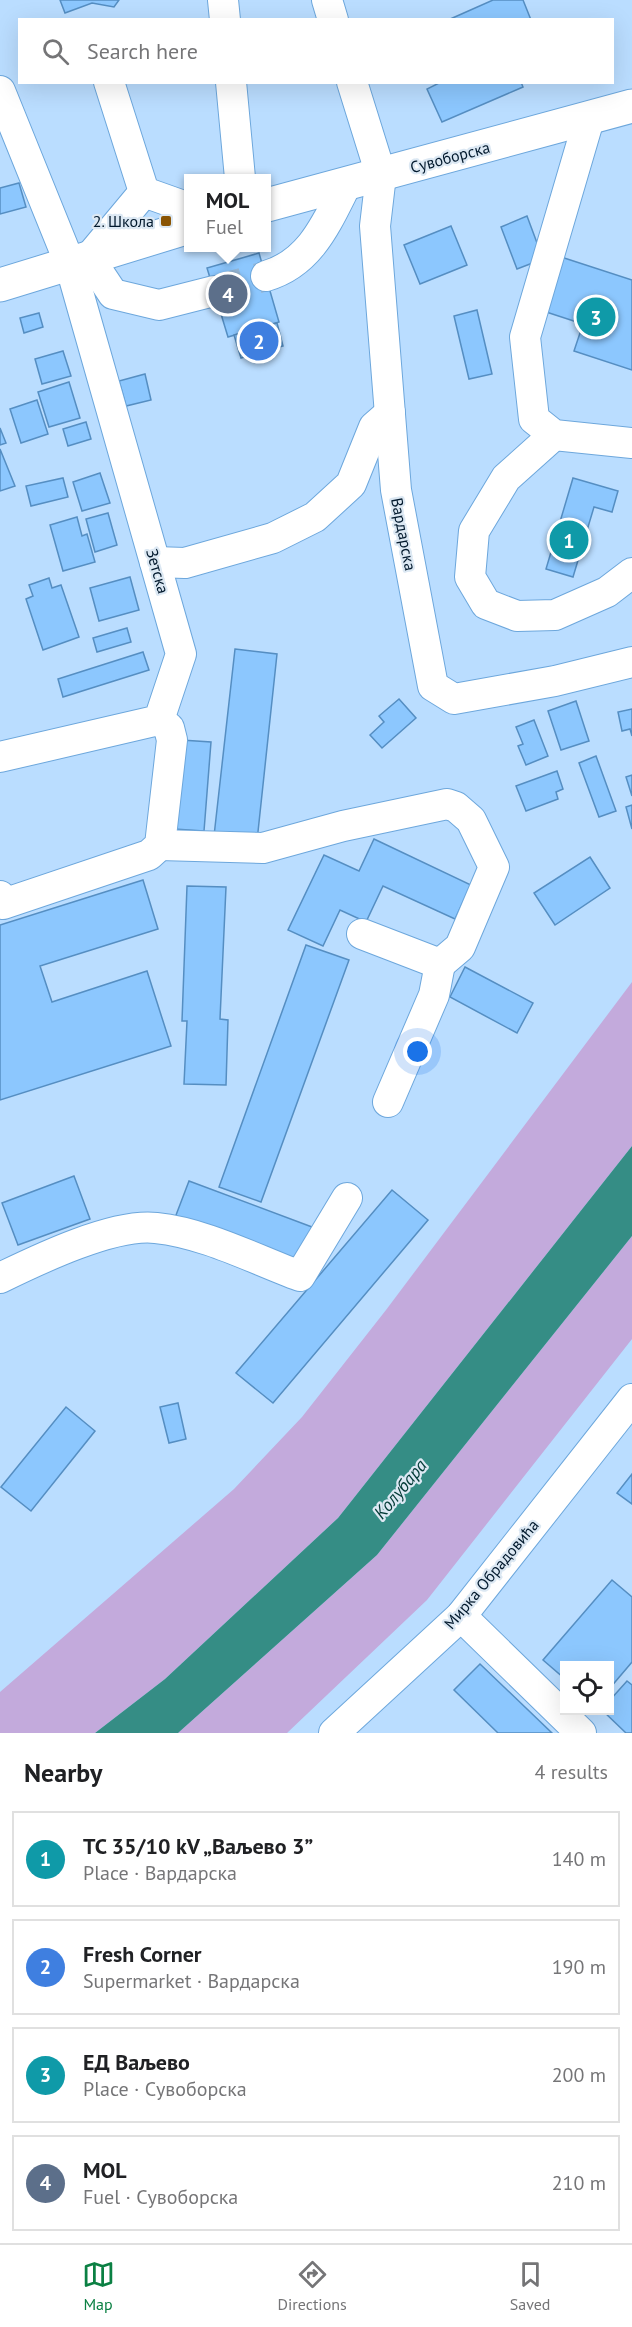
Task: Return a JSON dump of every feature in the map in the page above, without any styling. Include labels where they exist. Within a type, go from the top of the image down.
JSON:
[{"type":"main road","name":"Сувоборска","points":[[271,204],[632,106]]},
{"type":"main road","points":[[0,285],[184,229]]},
{"type":"street","points":[[223,0],[225,18]]},
{"type":"street","points":[[327,0],[332,18]]},
{"type":"street","points":[[111,84],[144,192]]},
{"type":"street","points":[[231,84],[240,174]]},
{"type":"street","points":[[353,84],[381,175]]},
{"type":"street","points":[[0,91],[80,261],[113,294],[159,305],[214,291]]},
{"type":"street","points":[[590,119],[525,337],[534,419],[554,435],[632,443]]},
{"type":"street","name":"Вардарска","points":[[381,175],[375,226],[396,489],[434,686],[454,699],[555,681],[632,662]]},
{"type":"street","points":[[266,276],[281,272],[317,241],[347,183]]},
{"type":"street","points":[[144,192],[184,206]]},
{"type":"street","points":[[80,261],[144,192]]},
{"type":"street","name":"Зетска","points":[[80,261],[155,562],[181,654],[159,720]]},
{"type":"street","points":[[155,562],[185,562],[273,538],[315,517],[351,484],[374,427],[390,412]]},
{"type":"street","points":[[554,435],[506,478],[474,531],[470,577],[486,604],[517,616],[555,615],[607,592],[632,573]]},
{"type":"street","points":[[0,757],[159,720],[169,728],[172,740],[160,845],[149,855],[3,904],[0,896]]},
{"type":"street","points":[[160,845],[263,848],[343,826],[447,804],[456,807],[475,826],[494,867],[460,947],[440,964],[434,994],[388,1102]]},
{"type":"street","points":[[362,934],[440,964]]},
{"type":"street","points":[[0,1278],[112,1232],[155,1227],[199,1237],[300,1276],[348,1198]]},
{"type":"street","name":"Мирка Обрадовића","points":[[333,1733],[461,1616],[632,1399]]},
{"type":"street","points":[[461,1616],[581,1733]]},
{"type":"shaded area","points":[[632,982],[632,1146],[338,1518],[165,1679],[95,1733],[0,1733],[0,1692],[234,1489],[302,1417],[386,1310]]},
{"type":"shaded area","points":[[632,1236],[632,1339],[427,1600],[287,1733],[178,1733],[377,1555]]},
{"type":"water","name":"Колубара","points":[[632,1146],[632,1236],[377,1555],[178,1733],[95,1733],[165,1679],[338,1518]]},
{"type":"building","points":[[60,0],[119,0],[114,7],[92,3],[65,13]]},
{"type":"building","points":[[493,0],[523,0],[530,18],[452,18]]},
{"type":"building","points":[[437,84],[522,84],[523,87],[442,122],[427,89]]},
{"type":"building","points":[[19,183],[26,207],[0,214],[0,188]]},
{"type":"building","points":[[527,216],[543,259],[517,269],[501,227]]},
{"type":"building","points":[[451,226],[467,265],[420,284],[404,245]]},
{"type":"building","points":[[259,253],[279,322],[228,337],[207,268]]},
{"type":"building","points":[[555,255],[632,280],[632,370],[574,351],[583,324],[537,309]]},
{"type":"building","points":[[477,310],[492,374],[469,379],[454,316]]},
{"type":"building","points":[[39,313],[43,327],[24,333],[20,318]]},
{"type":"building","points":[[277,323],[283,346],[241,358],[234,335]]},
{"type":"building","points":[[63,351],[71,376],[42,384],[35,359]]},
{"type":"building","points":[[145,374],[151,400],[126,406],[119,381]]},
{"type":"building","points":[[69,382],[80,418],[49,427],[38,392]]},
{"type":"building","points":[[37,400],[48,434],[21,443],[10,409]]},
{"type":"building","points":[[86,422],[91,439],[68,446],[63,429]]},
{"type":"building","points":[[0,428],[6,443],[0,445]]},
{"type":"building","points":[[0,449],[15,486],[0,491]]},
{"type":"building","points":[[100,473],[110,503],[82,511],[73,482]]},
{"type":"building","points":[[63,478],[68,497],[31,506],[26,486]]},
{"type":"building","points":[[573,478],[618,491],[612,512],[594,507],[573,577],[546,569]]},
{"type":"building","points":[[108,513],[117,545],[95,552],[86,519]]},
{"type":"building","points":[[77,517],[82,536],[87,534],[95,562],[63,571],[50,525]]},
{"type":"building","points":[[130,577],[139,610],[99,621],[90,588]]},
{"type":"building","points":[[49,578],[52,588],[61,585],[79,637],[43,650],[26,599],[33,596],[29,585]]},
{"type":"building","points":[[127,628],[131,642],[97,652],[93,638]]},
{"type":"building","points":[[235,649],[277,654],[257,841],[214,836]]},
{"type":"building","points":[[143,652],[149,670],[63,697],[58,679]]},
{"type":"building","points":[[399,699],[416,718],[382,748],[370,735],[384,722],[379,716]]},
{"type":"building","points":[[576,701],[589,741],[561,750],[548,711]]},
{"type":"building","points":[[632,709],[632,736],[630,729],[622,731],[618,712]]},
{"type":"building","points":[[534,720],[548,756],[526,765],[518,746],[523,744],[516,727]]},
{"type":"building","points":[[181,740],[211,742],[204,831],[174,829]]},
{"type":"building","points":[[596,756],[616,811],[599,817],[579,763]]},
{"type":"building","points":[[557,771],[563,789],[556,792],[558,799],[526,811],[516,786]]},
{"type":"building","points":[[632,775],[632,796],[626,777]]},
{"type":"building","points":[[632,805],[632,829],[626,807]]},
{"type":"building","points":[[374,839],[471,885],[455,919],[383,886],[366,922],[340,910],[323,946],[288,930],[324,855],[359,871]]},
{"type":"building","points":[[590,857],[610,888],[555,925],[534,893]]},
{"type":"building","points":[[143,880],[158,929],[40,966],[52,1002],[147,971],[171,1046],[0,1100],[0,925]]},
{"type":"building","points":[[187,886],[226,887],[220,1019],[228,1020],[226,1085],[184,1084],[187,1021],[182,1021]]},
{"type":"building","points":[[306,945],[349,960],[261,1202],[219,1187]]},
{"type":"building","points":[[465,967],[533,1003],[517,1033],[450,997]]},
{"type":"building","points":[[74,1176],[90,1219],[18,1245],[2,1203]]},
{"type":"building","points":[[189,1181],[312,1227],[296,1269],[173,1223]]},
{"type":"building","points":[[392,1190],[428,1220],[273,1403],[236,1373]]},
{"type":"building","points":[[178,1403],[186,1439],[169,1443],[160,1407]]},
{"type":"building","points":[[66,1407],[95,1431],[31,1511],[1,1487]]},
{"type":"building","points":[[632,1474],[632,1504],[617,1493]]},
{"type":"building","points":[[612,1580],[632,1597],[632,1662],[614,1683],[614,1661],[560,1661],[560,1675],[543,1660]]},
{"type":"building","points":[[480,1664],[552,1733],[498,1733],[454,1690]]},
{"type":"building","points":[[627,1681],[632,1685],[632,1733],[626,1733],[607,1715],[614,1715],[614,1696]]},
{"type":"tunnel","points":[[214,291],[266,276]]},
{"type":"place","name":"2. Школа","points":[[166,221]]},
{"type":"place","name":"MOL","points":[[228,294]]},
{"type":"place","name":"ЕД Ваљево","points":[[596,317]]},
{"type":"place","name":"Fresh Corner","points":[[259,341]]},
{"type":"place","name":"ТС 35/10 kV „Ваљево 3”","points":[[569,540]]}]
